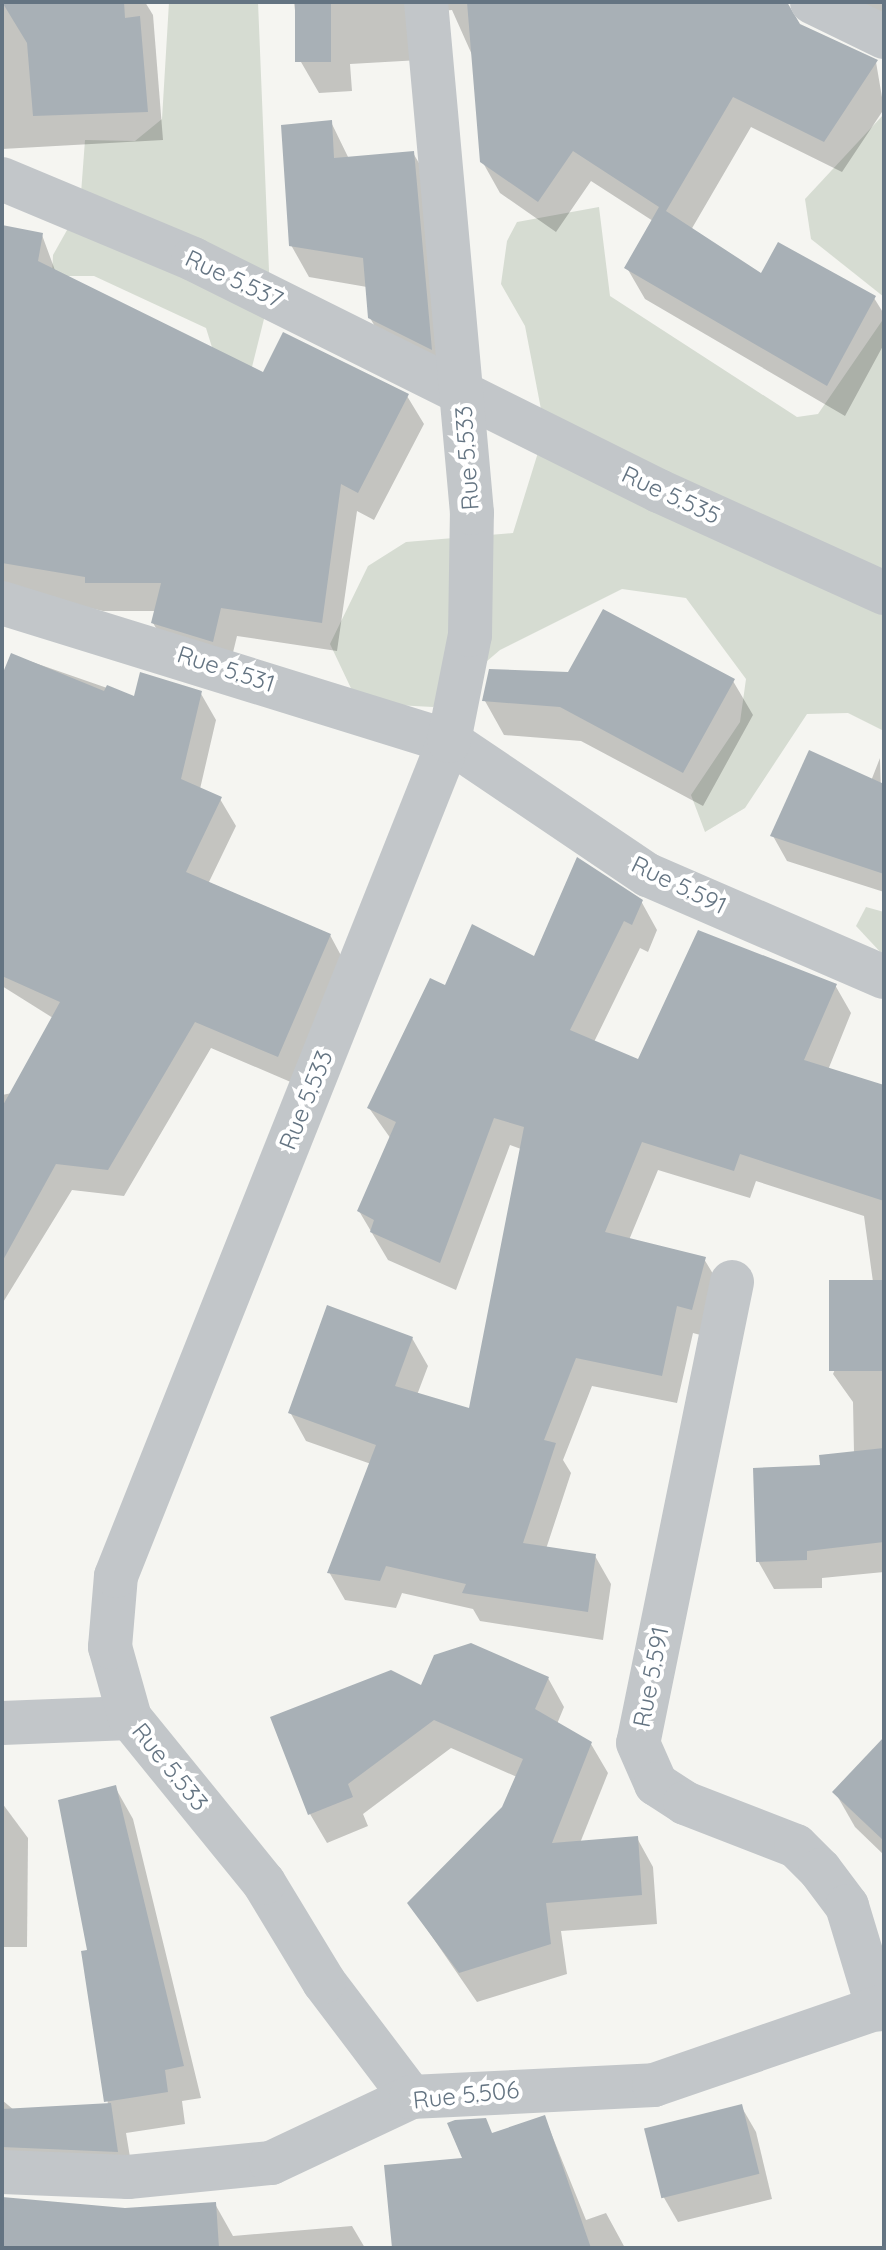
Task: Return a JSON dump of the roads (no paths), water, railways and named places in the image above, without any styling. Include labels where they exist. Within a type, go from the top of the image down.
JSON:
[{"type":"street","name":"Rue 5.533","points":[[411,2097],[324,1982],[264,1883],[130,1718],[110,1647],[116,1576],[449,741],[470,635],[472,513],[426,2]]},
{"type":"street","points":[[812,2],[884,37]]},
{"type":"street","name":"Rue 5.537","points":[[2,179],[193,259],[462,389]]},
{"type":"street","name":"Rue 5.535","points":[[462,389],[659,491],[884,593]]},
{"type":"street","name":"Rue 5.531","points":[[2,603],[449,741]]},
{"type":"street","name":"Rue 5.591","points":[[449,741],[648,875],[884,977]]},
{"type":"street","name":"Rue 5.591","points":[[732,1282],[638,1743],[656,1784],[685,1803],[796,1846],[820,1870],[847,1906],[881,2007]]},
{"type":"street","points":[[2,1723],[130,1718]]},
{"type":"street","name":"Rue 5.506","points":[[2,2172],[128,2177],[271,2163],[411,2097],[654,2085],[881,2007]]}]
